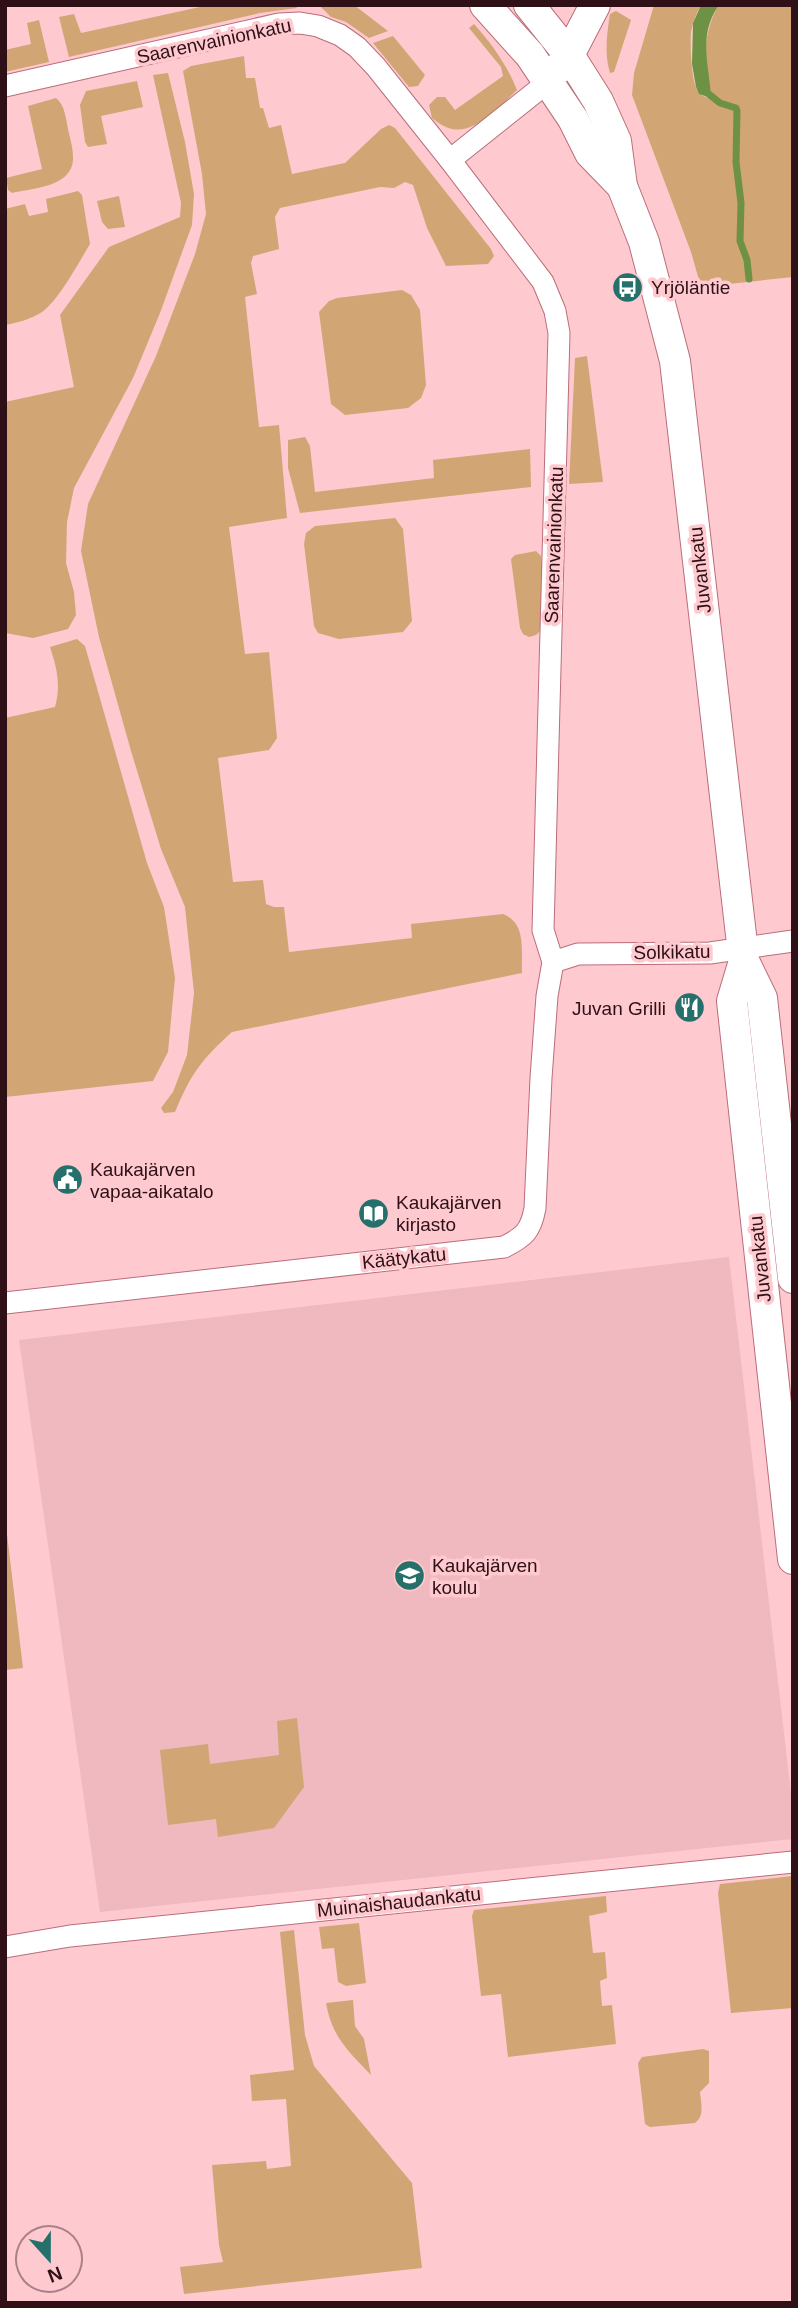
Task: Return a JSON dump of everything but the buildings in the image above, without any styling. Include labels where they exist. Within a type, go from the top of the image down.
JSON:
[{"type":"main road","name":"Juvankatu","points":[[485,5],[530,55],[573,119],[590,153],[622,186]]},
{"type":"main road","name":"Juvankatu","points":[[530,5],[563,47],[598,101],[616,141],[622,186],[644,242],[675,360],[743,954],[762,998],[793,1278]]},
{"type":"main road","points":[[548,82],[563,47],[573,5]]},
{"type":"main road","points":[[563,47],[596,5]]},
{"type":"main road","name":"Juvankatu","points":[[743,954],[732,1001],[793,1559]]},
{"type":"street","name":"Saarenvainionkatu","points":[[5,86],[279,24],[309,24],[340,35],[356,47],[450,160],[544,282],[555,311],[559,333],[542,930],[553,962]]},
{"type":"street","points":[[450,160],[548,82]]},
{"type":"street","name":"Solkikatu","points":[[553,962],[578,954],[743,954],[793,941]]},
{"type":"street","name":"Käätykatu","points":[[5,1303],[503,1247],[516,1241],[532,1224],[535,1208],[541,1064],[553,962]]},
{"type":"street","name":"Muinaishaudankatu","points":[[5,1947],[69,1936],[793,1862]]},
{"type":"shaded area","points":[[209,5],[295,5],[297,8],[260,13],[69,57],[59,17],[74,14],[81,33]]},
{"type":"shaded area","points":[[319,5],[354,5],[388,31],[369,38],[346,22],[331,17]]},
{"type":"shaded area","points":[[654,5],[701,5],[691,32],[692,64],[696,88],[700,94],[709,98],[712,96],[706,75],[705,50],[710,25],[719,5],[793,5],[793,277],[701,287],[691,252],[632,95],[634,73]]},
{"type":"shaded area","points":[[701,5],[719,5],[708,28],[706,51],[711,98],[699,94],[692,64],[693,23]]},
{"type":"shaded area","points":[[616,11],[631,20],[614,72],[610,73],[607,36],[610,14]]},
{"type":"shaded area","points":[[39,20],[49,62],[5,72],[5,50],[31,44],[27,23]]},
{"type":"shaded area","points":[[474,24],[499,55],[517,90],[485,119],[466,129],[456,130],[432,118],[429,105],[437,97],[445,97],[455,110],[503,76],[501,67],[469,28]]},
{"type":"shaded area","points":[[393,36],[425,75],[418,86],[409,87],[373,43]]},
{"type":"shaded area","points":[[244,56],[246,78],[255,78],[260,108],[263,108],[269,128],[281,125],[292,174],[345,163],[381,129],[389,125],[395,128],[494,256],[488,264],[446,266],[427,228],[413,185],[405,182],[394,188],[380,187],[280,208],[275,217],[279,249],[253,256],[251,263],[257,294],[245,297],[259,427],[279,425],[287,518],[229,527],[245,654],[269,652],[277,738],[269,750],[218,758],[233,882],[263,880],[266,904],[284,907],[289,952],[412,938],[411,924],[503,914],[511,918],[519,931],[522,973],[232,1032],[198,1068],[175,1112],[164,1113],[161,1108],[173,1092],[187,1055],[194,993],[185,907],[161,849],[131,751],[99,637],[81,551],[88,504],[156,356],[195,254],[206,214],[202,174],[183,71],[191,66]]},
{"type":"shaded area","points":[[168,73],[185,142],[194,194],[192,225],[133,378],[74,488],[67,522],[66,563],[74,592],[76,615],[68,629],[33,638],[5,633],[5,402],[74,387],[60,315],[109,247],[180,217],[181,203],[153,75]]},
{"type":"shaded area","points":[[137,81],[143,107],[101,116],[107,144],[88,147],[80,105],[86,91]]},
{"type":"shaded area","points":[[56,98],[66,117],[73,157],[72,167],[67,175],[51,184],[12,193],[8,190],[6,178],[42,169],[28,106]]},
{"type":"shaded area","points":[[78,191],[82,195],[90,244],[55,299],[42,312],[5,325],[5,209],[25,204],[29,216],[48,212],[46,199]]},
{"type":"shaded area","points":[[119,196],[125,227],[108,229],[102,222],[97,201]]},
{"type":"shaded area","points":[[402,290],[411,295],[420,310],[426,385],[421,398],[408,408],[345,415],[331,404],[319,312],[329,301],[337,298]]},
{"type":"shaded area","points":[[587,356],[603,482],[569,484],[575,358]]},
{"type":"shaded area","points":[[305,437],[310,446],[315,492],[434,478],[433,460],[530,449],[531,487],[300,513],[288,468],[288,440]]},
{"type":"shaded area","points":[[395,518],[403,529],[412,621],[403,632],[339,639],[318,633],[314,626],[304,544],[306,533],[315,526]]},
{"type":"shaded area","points":[[536,551],[541,556],[544,580],[541,630],[529,637],[523,634],[520,628],[511,559],[515,555]]},
{"type":"shaded area","points":[[77,639],[85,646],[147,863],[164,907],[175,978],[168,1052],[153,1081],[5,1097],[5,718],[55,707],[57,677],[50,647]]},
{"type":"shaded area","name":"Kaukajärven koulu","points":[[729,1257],[793,1811],[793,1839],[100,1912],[19,1340]]},
{"type":"shaded area","points":[[5,1517],[23,1668],[5,1670]]},
{"type":"shaded area","points":[[297,1718],[304,1787],[274,1828],[218,1837],[216,1819],[168,1825],[160,1750],[208,1744],[210,1764],[279,1755],[277,1721]]},
{"type":"shaded area","points":[[793,1876],[793,2008],[731,2013],[718,1893],[720,1884]]},
{"type":"shaded area","points":[[606,1896],[607,1912],[589,1916],[593,1953],[605,1952],[607,1978],[600,1981],[602,2006],[612,2005],[616,2044],[508,2057],[501,1994],[481,1996],[472,1916],[474,1910]]},
{"type":"shaded area","points":[[359,1923],[366,1983],[346,1986],[338,1982],[334,1948],[322,1949],[319,1927]]},
{"type":"shaded area","points":[[294,1930],[305,2035],[314,2066],[412,2183],[422,2268],[184,2294],[180,2267],[223,2262],[212,2165],[266,2161],[267,2169],[291,2166],[286,2099],[252,2101],[250,2075],[294,2070],[280,1932]]},
{"type":"shaded area","points":[[353,2000],[355,2026],[364,2039],[371,2075],[348,2051],[337,2034],[326,2003]]},
{"type":"shaded area","points":[[703,2049],[709,2051],[709,2083],[700,2092],[702,2109],[698,2120],[695,2123],[650,2127],[645,2124],[638,2063],[642,2057]]},
{"type":"waterway","points":[[705,91],[720,103],[736,108],[737,111],[736,162],[741,203],[740,241],[747,260],[749,279]]},
{"type":"place","name":"Yrjöläntie","points":[[628,287]]},
{"type":"place","name":"Juvan Grilli","points":[[689,1008]]},
{"type":"place","name":"Kaukajärven vapaa-aikatalo","points":[[67,1180]]},
{"type":"place","name":"Kaukajärven kirjasto","points":[[373,1213]]},
{"type":"place","name":"Kaukajärven koulu","points":[[409,1576]]}]
